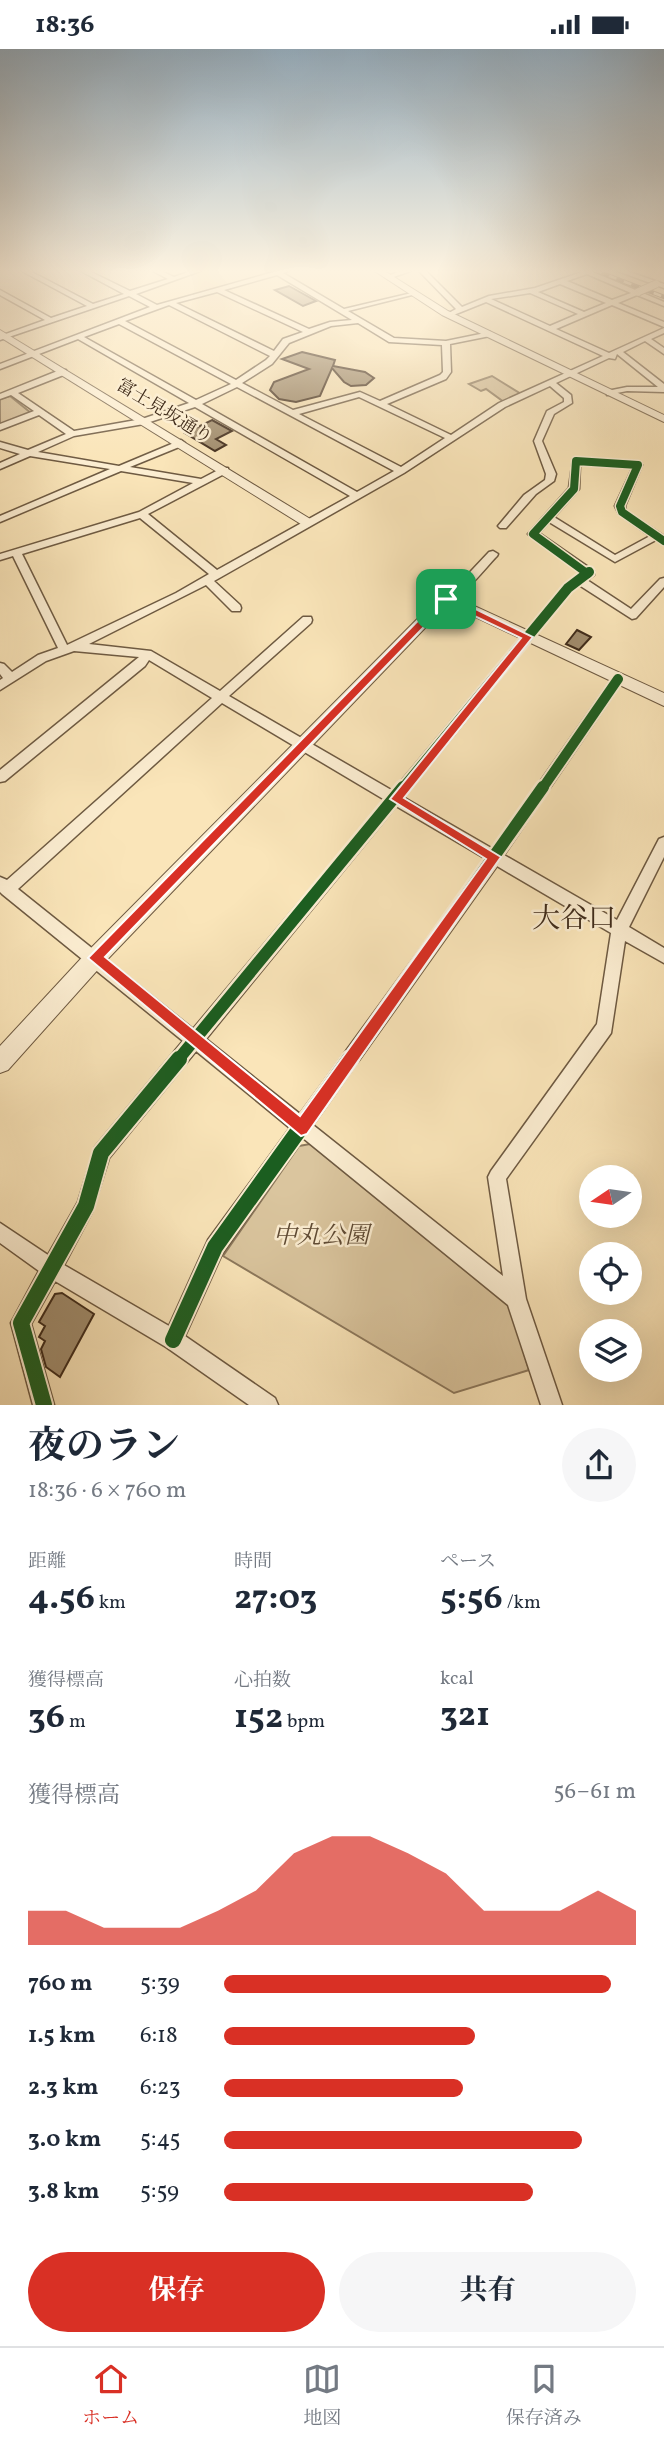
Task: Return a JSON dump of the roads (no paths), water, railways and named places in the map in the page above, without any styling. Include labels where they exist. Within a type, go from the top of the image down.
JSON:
[{"type":"street","points":[[0,366],[88,333]]},
{"type":"street","points":[[142,333],[401,471]]},
{"type":"street","points":[[231,333],[275,355]]},
{"type":"street","points":[[0,466],[72,434],[144,421],[195,404],[236,383],[275,355],[286,341],[302,333]]},
{"type":"street","points":[[380,333],[392,340],[446,344],[487,334],[664,419]]},
{"type":"street","points":[[562,333],[616,355],[664,389]]},
{"type":"street","points":[[0,686],[42,658],[69,649],[212,577],[401,471],[502,405],[616,355],[658,333]]},
{"type":"street","name":"富士見坂通り","points":[[2,335],[308,523]]},
{"type":"street","points":[[79,337],[356,495]]},
{"type":"street","points":[[647,339],[664,352]]},
{"type":"street","points":[[379,404],[443,377],[447,372],[446,344]]},
{"type":"street","points":[[0,397],[63,372]]},
{"type":"street","points":[[503,526],[514,517],[524,497],[549,481],[551,474],[538,441],[550,413],[568,403],[568,397],[552,383]]},
{"type":"street","points":[[610,393],[664,389]]},
{"type":"street","points":[[648,390],[664,398]]},
{"type":"street","points":[[12,392],[72,434]]},
{"type":"street","points":[[292,413],[360,394],[451,438]]},
{"type":"street","points":[[0,427],[40,412]]},
{"type":"street","points":[[0,519],[181,443]]},
{"type":"street","points":[[0,445],[27,453],[202,482]]},
{"type":"street","points":[[44,1405],[21,1323],[86,1206],[100,1153],[396,799],[568,588],[590,573],[533,534],[574,489],[576,461],[638,465],[620,506],[627,518],[660,538]]},
{"type":"street","points":[[0,557],[142,513],[225,470]]},
{"type":"street","points":[[142,513],[212,577],[236,608]]},
{"type":"street","points":[[548,517],[615,559],[660,538]]},
{"type":"street","points":[[16,552],[69,649]]},
{"type":"street","points":[[0,1062],[95,958],[493,554]]},
{"type":"street","points":[[579,580],[632,615],[664,581]]},
{"type":"street","points":[[446,599],[664,700]]},
{"type":"street","points":[[307,619],[222,697],[4,886],[516,1300]]},
{"type":"street","points":[[69,649],[147,654],[664,956]]},
{"type":"street","points":[[0,777],[141,663],[147,654]]},
{"type":"street","points":[[0,667],[11,678]]},
{"type":"street","points":[[173,1340],[215,1247],[495,857],[618,679]]},
{"type":"street","points":[[552,1405],[516,1300],[497,1177],[605,1027],[620,931],[664,843]]},
{"type":"street","points":[[0,1232],[52,1269],[173,1340],[268,1405]]},
{"type":"district","name":"大谷口","points":[[574,919]]},
{"type":"park label","name":"中丸公園","points":[[321,1237]]}]
